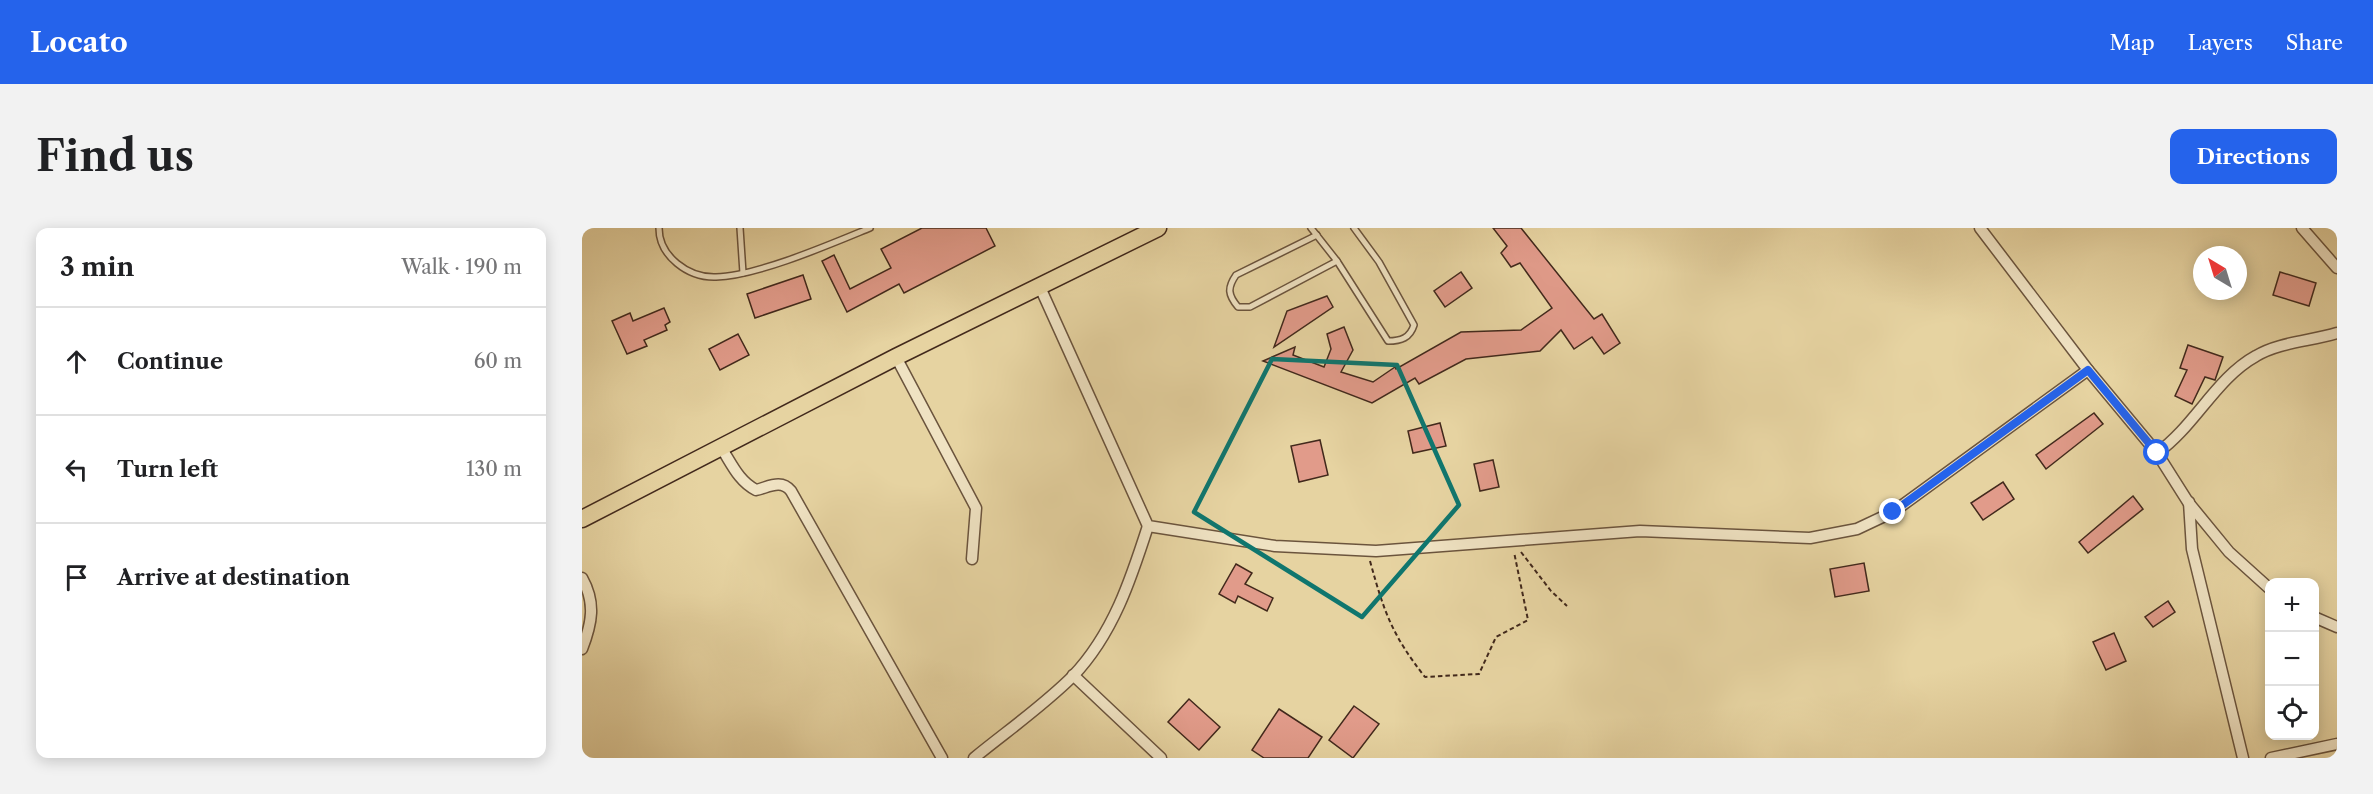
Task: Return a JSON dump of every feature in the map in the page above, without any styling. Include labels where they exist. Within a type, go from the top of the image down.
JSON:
[{"type":"highway","points":[[582,519],[896,357],[1158,228]]},
{"type":"street","points":[[1980,228],[2088,370],[2157,453],[2188,502],[2229,552],[2265,584]]},
{"type":"street","points":[[2302,228],[2337,268]]},
{"type":"street","points":[[974,758],[1073,675],[1105,631],[1126,593],[1148,526],[1039,285]]},
{"type":"street","points":[[2157,453],[2174,441],[2231,375],[2257,355],[2337,333]]},
{"type":"street","points":[[896,357],[976,508],[972,559]]},
{"type":"street","points":[[1148,526],[1275,546],[1376,551],[1640,531],[1810,538],[1857,529],[1893,512],[2088,370]]},
{"type":"street","points":[[720,446],[738,477],[756,490],[778,483],[786,485],[791,491],[942,758]]},
{"type":"street","points":[[2188,502],[2192,549],[2243,758]]},
{"type":"street","points":[[582,578],[589,590],[592,606],[592,623],[582,649]]},
{"type":"street","points":[[2319,619],[2337,627]]},
{"type":"street","points":[[1073,675],[1161,758]]},
{"type":"street","points":[[2271,758],[2337,744]]},
{"type":"lane","points":[[659,228],[659,238],[668,255],[678,266],[714,278],[743,273],[870,228]]},
{"type":"lane","points":[[740,228],[743,273]]},
{"type":"lane","points":[[1311,228],[1336,261],[1388,342],[1399,341],[1411,334],[1414,325],[1379,262],[1354,228]]},
{"type":"lane","points":[[1317,235],[1236,275],[1229,285],[1230,297],[1238,307],[1250,307],[1336,261]]},
{"type":"path","points":[[1370,561],[1384,611],[1401,646],[1425,676],[1479,674],[1496,637],[1528,620],[1511,539]]},
{"type":"path","points":[[1511,539],[1551,591],[1567,606]]},
{"type":"highlighted area","points":[[1272,359],[1397,365],[1459,505],[1362,617],[1194,512]]},
{"type":"building","points":[[922,228],[986,228],[995,246],[904,293],[899,284],[847,312],[822,261],[834,255],[850,289],[891,268],[881,249]]},
{"type":"building","points":[[1493,228],[1521,228],[1594,319],[1602,314],[1620,343],[1604,354],[1592,337],[1574,349],[1561,330],[1540,351],[1466,359],[1419,384],[1415,378],[1372,403],[1263,361],[1295,347],[1293,355],[1324,367],[1331,349],[1327,334],[1344,327],[1353,350],[1341,372],[1373,382],[1395,367],[1396,369],[1461,332],[1521,330],[1552,308],[1520,263],[1511,267],[1501,253],[1507,246]]},
{"type":"building","points":[[1461,272],[1472,288],[1445,307],[1434,291]]},
{"type":"building","points":[[2280,272],[2316,283],[2309,306],[2273,295]]},
{"type":"building","points":[[803,275],[811,299],[755,318],[747,294]]},
{"type":"building","points":[[1327,296],[1333,307],[1274,347],[1287,311]]},
{"type":"building","points":[[664,308],[670,322],[665,325],[667,330],[644,340],[647,346],[627,354],[612,321],[630,313],[633,321]]},
{"type":"building","points":[[738,334],[749,355],[720,370],[709,349]]},
{"type":"building","points":[[2188,345],[2223,357],[2215,380],[2205,377],[2192,404],[2175,396],[2187,370],[2180,368]]},
{"type":"building","points":[[2094,413],[2103,424],[2046,469],[2036,455]]},
{"type":"building","points":[[1440,423],[1446,446],[1413,453],[1408,431]]},
{"type":"building","points":[[1320,440],[1328,475],[1299,482],[1291,446]]},
{"type":"building","points":[[1493,460],[1499,487],[1480,491],[1474,464]]},
{"type":"building","points":[[2003,482],[2014,499],[1983,520],[1971,503]]},
{"type":"building","points":[[2133,496],[2143,509],[2088,553],[2079,542]]},
{"type":"building","points":[[1864,563],[1869,591],[1835,597],[1830,569]]},
{"type":"building","points":[[1236,564],[1252,573],[1245,584],[1273,598],[1267,611],[1238,596],[1235,603],[1219,594]]},
{"type":"building","points":[[2168,601],[2175,612],[2153,627],[2145,617]]},
{"type":"building","points":[[2114,633],[2126,661],[2106,670],[2093,642]]},
{"type":"building","points":[[1189,699],[1220,727],[1199,750],[1168,722]]},
{"type":"building","points":[[1354,706],[1379,724],[1353,758],[1329,740]]},
{"type":"building","points":[[1279,709],[1322,737],[1308,758],[1264,758],[1252,750]]},
{"type":"route","points":[[1893,512],[2088,370],[2157,453]]}]
